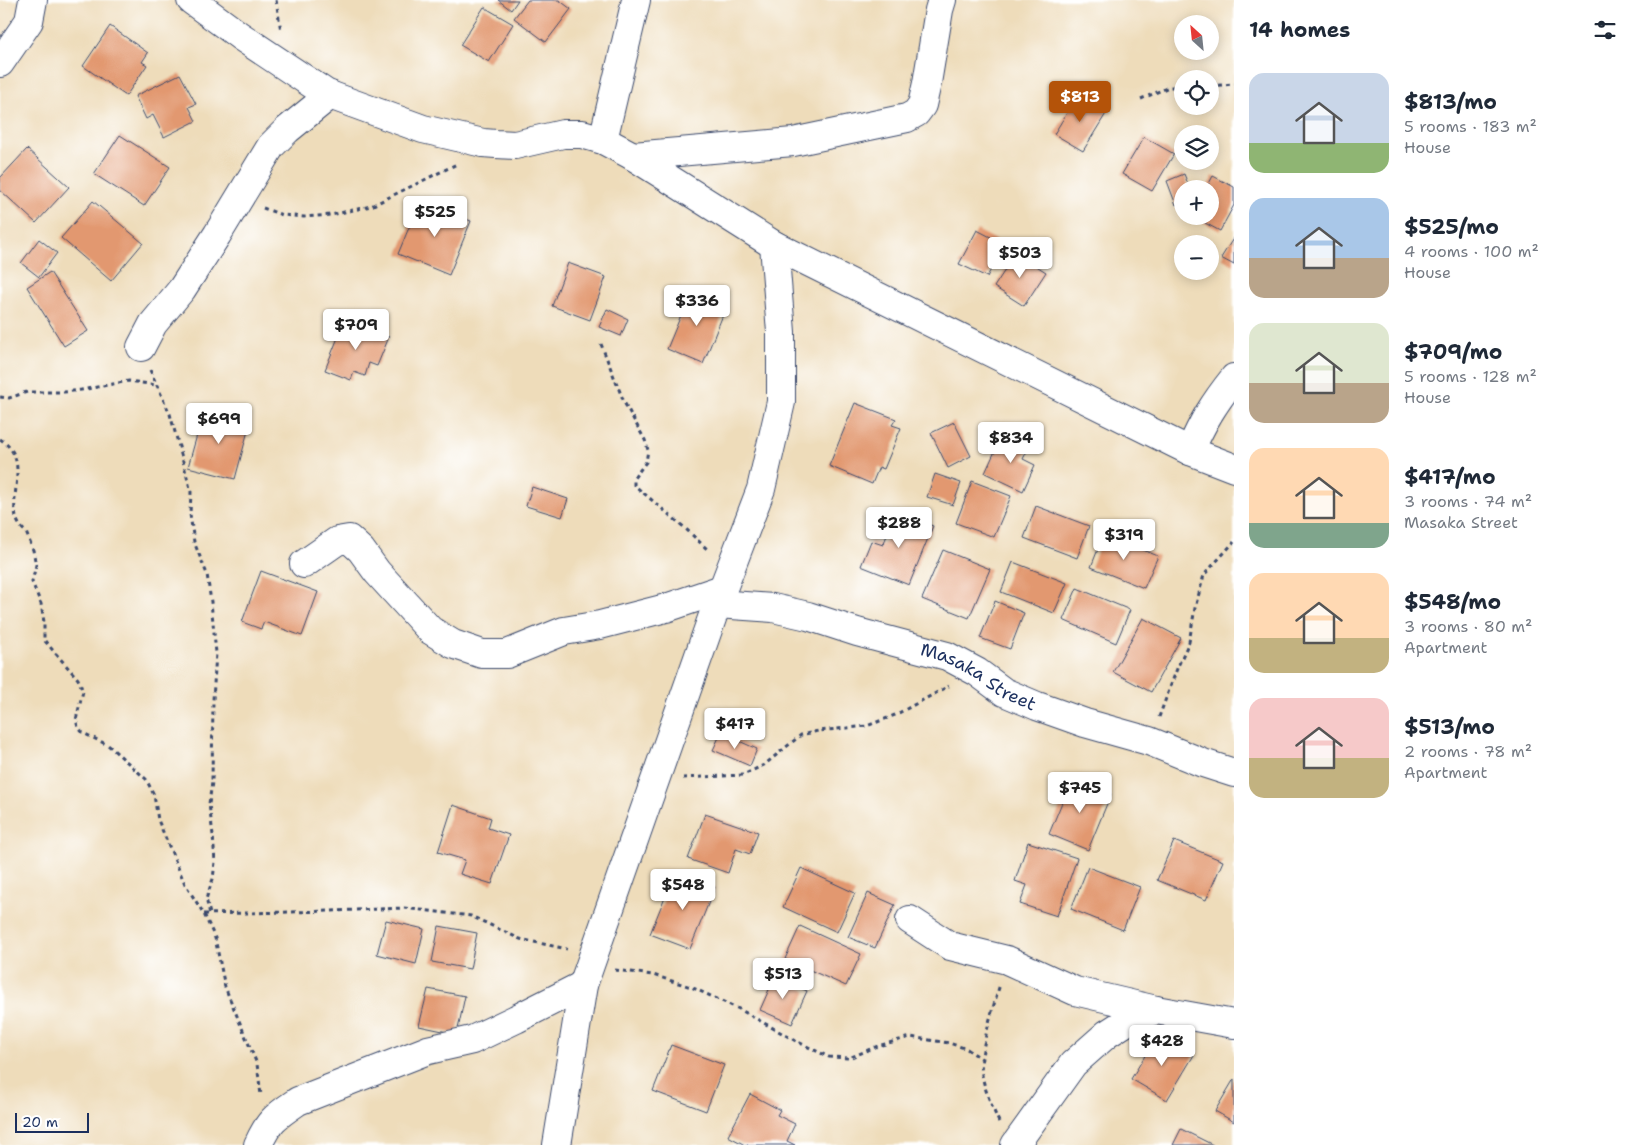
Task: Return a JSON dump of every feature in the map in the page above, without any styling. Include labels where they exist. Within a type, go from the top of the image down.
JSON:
[{"type":"street","points":[[0,63],[29,21],[33,0]]},
{"type":"street","points":[[192,0],[240,36],[330,95],[423,129],[483,143],[496,144],[515,145],[563,134],[582,134],[603,140],[632,156],[774,245],[1190,451],[1234,468]]},
{"type":"street","points":[[603,140],[636,0]]},
{"type":"street","points":[[632,156],[793,142],[907,118],[916,113],[922,106],[928,83],[942,0]]},
{"type":"street","points":[[141,347],[153,324],[182,289],[271,146],[287,130],[330,95]]},
{"type":"street","points":[[557,1145],[588,968],[723,588],[761,489],[781,402],[782,332],[774,245]]},
{"type":"street","points":[[1190,451],[1204,420],[1219,396],[1234,378]]},
{"type":"street","points":[[304,564],[337,541],[349,540],[361,550],[377,572],[430,630],[454,644],[482,654],[507,654],[564,631],[600,625],[666,608],[723,588]]},
{"type":"street","name":"Masaka Street","points":[[723,588],[773,608],[808,616],[857,632],[947,656],[977,672],[1004,692],[1037,706],[1085,723],[1149,741],[1203,763],[1234,773]]},
{"type":"street","points":[[910,920],[950,946],[1007,960],[1074,991],[1156,1010],[1234,1024]]},
{"type":"street","points":[[262,1136],[279,1114],[298,1101],[428,1050],[472,1040],[588,968]]},
{"type":"street","points":[[1009,1137],[1072,1064],[1107,1034],[1129,1020],[1156,1010]]},
{"type":"path","points":[[1219,85],[1234,84]]},
{"type":"path","points":[[1141,99],[1169,87],[1174,87]]},
{"type":"path","points":[[239,199],[282,215],[304,217],[331,215],[371,206],[496,144]]},
{"type":"path","points":[[601,344],[624,402],[645,440],[648,450],[646,462],[634,478],[634,485],[684,528],[723,588]]},
{"type":"path","points":[[141,347],[170,414],[178,443],[190,492],[190,514],[194,542],[207,574],[211,602],[216,653],[213,700],[212,782],[209,804],[214,862],[213,878],[206,899],[210,914]]},
{"type":"path","points":[[0,398],[9,398],[27,392],[81,390],[129,381],[156,384]]},
{"type":"path","points":[[0,439],[10,447],[15,460],[12,479]]},
{"type":"path","points":[[13,522],[17,528],[26,532],[34,550],[36,565],[32,582],[41,604],[44,640],[78,679],[83,691],[76,720],[78,727],[83,733],[108,745],[146,779],[154,795],[158,820],[185,884],[204,914],[215,938],[225,987],[257,1064],[262,1136]]},
{"type":"path","points":[[1149,741],[1178,666],[1190,642],[1195,608],[1204,575],[1234,542]]},
{"type":"path","points":[[655,779],[743,775],[764,765],[801,735],[825,730],[867,726],[895,715],[977,672]]},
{"type":"path","points":[[204,914],[404,908],[471,916],[588,968],[653,976],[691,987],[739,1010],[796,1042],[829,1057],[849,1058],[878,1046],[910,1037],[949,1043],[967,1049],[982,1060]]},
{"type":"path","points":[[1007,960],[982,1060],[982,1073],[988,1096],[1009,1137]]},
{"type":"building","points":[[498,0],[518,0],[511,10]]},
{"type":"building","points":[[528,0],[559,0],[571,9],[546,42],[514,18]]},
{"type":"building","points":[[484,7],[513,24],[489,62],[460,45]]},
{"type":"building","points":[[110,26],[148,53],[142,62],[147,65],[126,96],[83,66]]},
{"type":"building","points":[[180,74],[196,104],[189,107],[196,121],[164,137],[153,115],[146,119],[135,96]]},
{"type":"building","points":[[1078,95],[1107,112],[1083,151],[1054,134]]},
{"type":"building","points":[[120,135],[170,167],[144,206],[94,174]]},
{"type":"building","points":[[1144,137],[1174,154],[1152,191],[1122,174]]},
{"type":"building","points":[[27,149],[69,187],[36,223],[0,190],[0,178]]},
{"type":"building","points":[[1184,174],[1186,180],[1174,180],[1174,200],[1167,181]]},
{"type":"building","points":[[1213,176],[1234,187],[1234,205],[1220,231],[1209,225],[1219,225],[1219,180],[1211,180]]},
{"type":"building","points":[[93,201],[143,243],[111,281],[61,238]]},
{"type":"building","points":[[420,201],[471,221],[449,275],[398,254]]},
{"type":"building","points":[[977,230],[1004,244],[987,277],[959,264]]},
{"type":"building","points":[[1234,237],[1234,265],[1221,258]]},
{"type":"building","points":[[39,239],[57,253],[39,277],[21,263]]},
{"type":"building","points":[[1016,253],[1046,272],[1024,306],[994,287]]},
{"type":"building","points":[[568,263],[606,277],[590,320],[552,306]]},
{"type":"building","points":[[50,272],[88,331],[64,346],[27,287]]},
{"type":"building","points":[[691,291],[727,305],[703,364],[667,349]]},
{"type":"building","points":[[607,309],[628,319],[621,336],[599,327]]},
{"type":"building","points":[[345,320],[389,337],[377,366],[369,363],[365,376],[354,372],[351,380],[325,370]]},
{"type":"building","points":[[855,403],[896,419],[892,425],[901,428],[884,469],[879,467],[872,484],[829,466]]},
{"type":"building","points":[[204,410],[250,423],[235,479],[188,467]]},
{"type":"building","points":[[954,422],[971,456],[948,468],[931,433]]},
{"type":"building","points":[[1002,436],[1028,449],[1023,459],[1035,465],[1023,491],[985,473]]},
{"type":"building","points":[[935,474],[961,483],[953,505],[927,497]]},
{"type":"building","points":[[972,481],[1011,496],[994,537],[956,523]]},
{"type":"building","points":[[532,487],[568,499],[562,517],[526,506]]},
{"type":"building","points":[[1036,506],[1089,526],[1077,558],[1024,538]]},
{"type":"building","points":[[897,511],[933,526],[909,585],[861,566],[871,541],[883,545]]},
{"type":"building","points":[[1104,534],[1158,556],[1144,588],[1091,567]]},
{"type":"building","points":[[943,550],[990,569],[969,618],[922,599]]},
{"type":"building","points":[[1013,562],[1067,583],[1054,613],[1001,592]]},
{"type":"building","points":[[261,571],[318,592],[302,636],[264,622],[261,629],[242,622]]},
{"type":"building","points":[[1077,588],[1130,610],[1116,643],[1063,620]]},
{"type":"building","points":[[995,601],[1024,613],[1010,649],[980,638]]},
{"type":"building","points":[[1143,618],[1181,638],[1151,692],[1113,672]]},
{"type":"building","points":[[721,733],[757,749],[750,766],[713,750]]},
{"type":"building","points":[[1072,778],[1111,794],[1088,850],[1049,834]]},
{"type":"building","points":[[453,805],[491,818],[488,828],[509,835],[492,884],[460,874],[465,860],[438,852]]},
{"type":"building","points":[[705,814],[758,832],[750,854],[736,849],[728,873],[688,859]]},
{"type":"building","points":[[1174,841],[1223,861],[1206,900],[1157,880]]},
{"type":"building","points":[[1028,842],[1077,858],[1057,916],[1020,904],[1027,885],[1015,881]]},
{"type":"building","points":[[1088,867],[1140,887],[1123,930],[1071,909]]},
{"type":"building","points":[[801,868],[855,893],[837,932],[783,907]]},
{"type":"building","points":[[675,872],[715,887],[690,949],[650,934]]},
{"type":"building","points":[[868,893],[895,905],[875,948],[848,937]]},
{"type":"building","points":[[386,920],[424,929],[416,964],[377,954]]},
{"type":"building","points":[[439,926],[477,933],[470,969],[432,962]]},
{"type":"building","points":[[800,926],[861,954],[846,986],[785,959]]},
{"type":"building","points":[[775,976],[807,991],[792,1024],[760,1010]]},
{"type":"building","points":[[428,989],[465,996],[457,1034],[419,1026]]},
{"type":"building","points":[[1158,1034],[1194,1055],[1167,1100],[1131,1079]]},
{"type":"building","points":[[671,1045],[724,1065],[706,1111],[653,1091]]},
{"type":"building","points":[[1234,1079],[1234,1122],[1215,1111]]},
{"type":"building","points":[[750,1094],[780,1110],[777,1115],[795,1124],[787,1141],[795,1145],[745,1145],[728,1136]]},
{"type":"building","points":[[1181,1129],[1213,1145],[1173,1145]]}]
